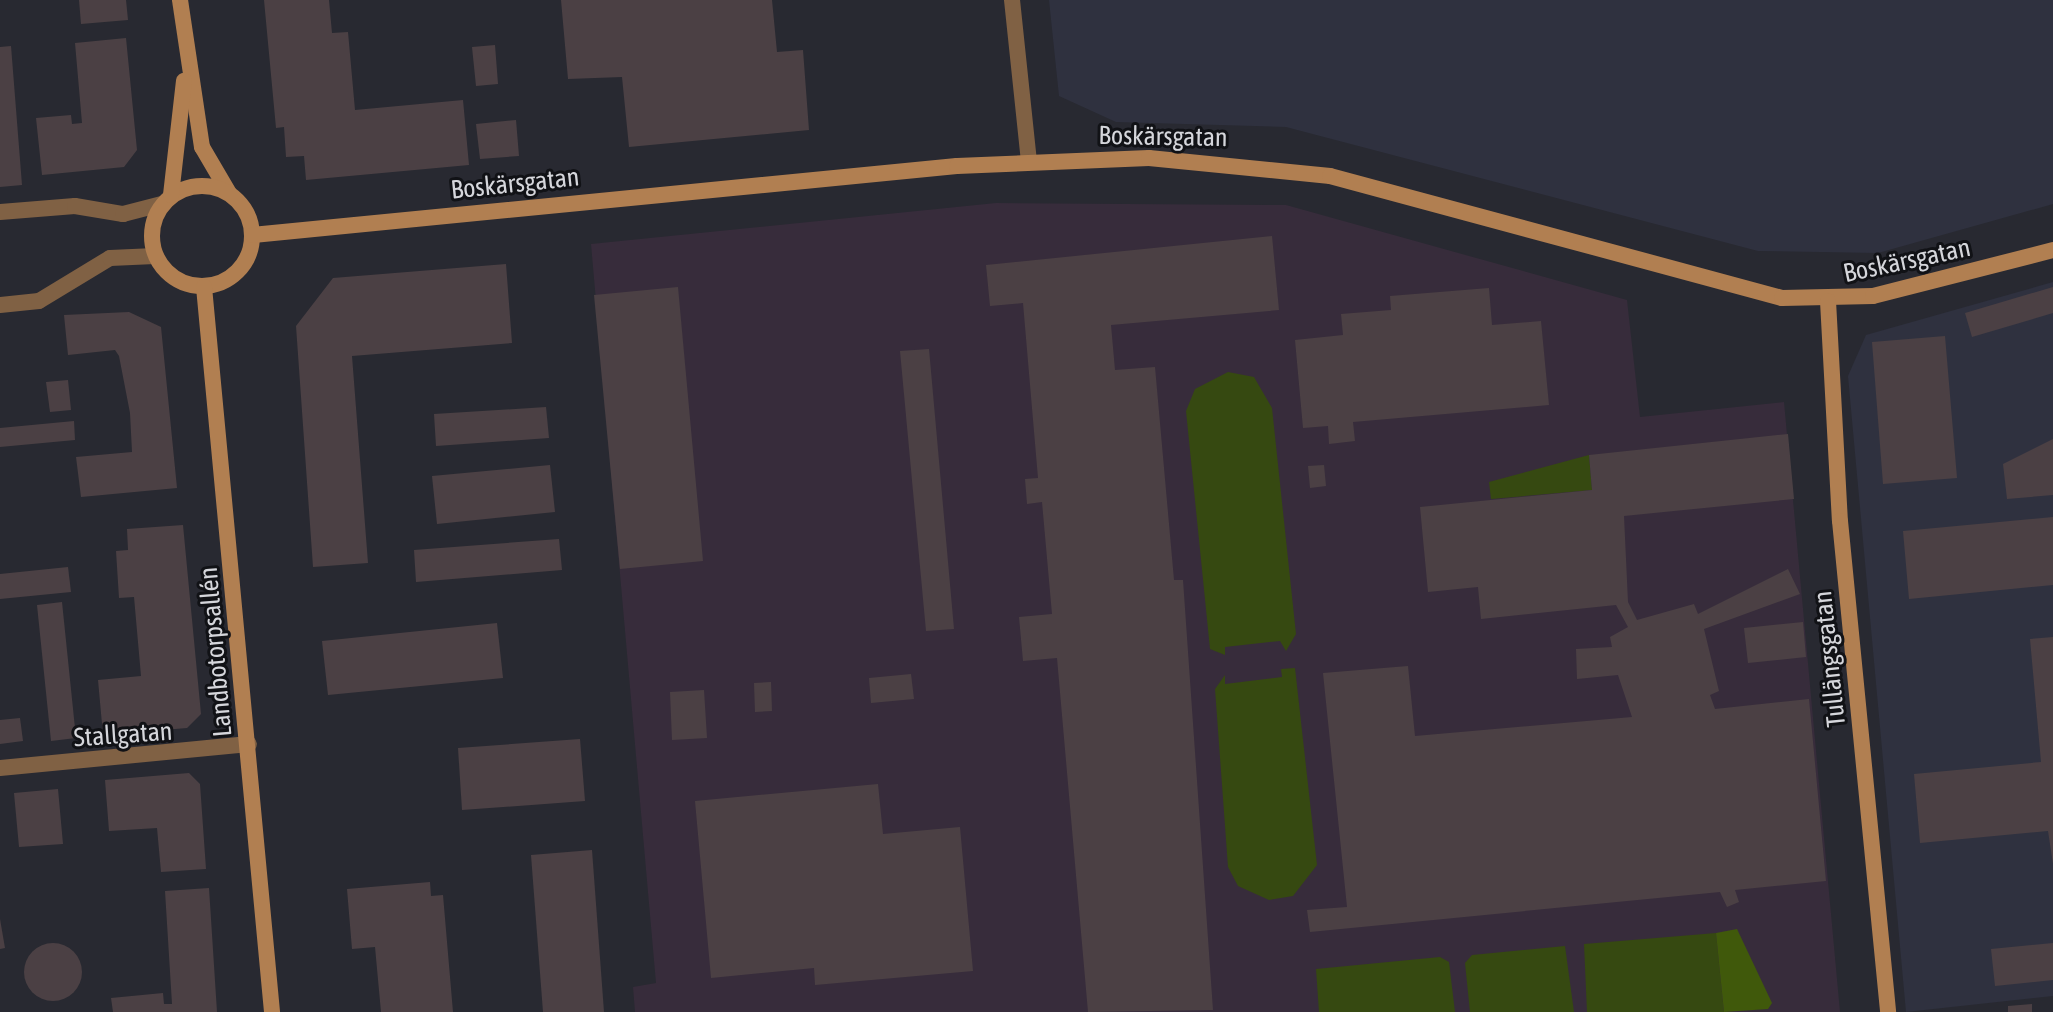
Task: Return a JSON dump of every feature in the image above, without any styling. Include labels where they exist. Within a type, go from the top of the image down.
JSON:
[{"type":"street","points":[[180,0],[202,147],[253,235],[239,271],[204,287],[184,284],[155,256],[152,226],[167,200],[186,55]]},
{"type":"street","points":[[1012,0],[1029,162]]},
{"type":"street","name":"Boskärsgatan","points":[[253,235],[1029,162],[1149,158],[1290,169],[1735,290],[1828,301],[1931,285],[2053,250]]},
{"type":"street","points":[[0,212],[75,206],[123,214],[167,200],[200,185],[229,193]]},
{"type":"street","points":[[0,305],[39,301],[110,258],[155,256]]},
{"type":"street","name":"Landbotorpsallén","points":[[204,287],[272,1012]]},
{"type":"street","name":"Tullängsgatan","points":[[1828,301],[1840,521],[1888,1012]]},
{"type":"street","name":"Stallgatan","points":[[0,768],[249,744]]},
{"type":"shaded area","points":[[1049,0],[2053,0],[2053,204],[1878,253],[1758,251],[1286,127],[1116,122],[1059,96]]},
{"type":"shaded area","points":[[996,203],[1286,205],[1627,300],[1640,417],[1784,402],[1840,1012],[635,1012],[633,987],[656,983],[591,244]]},
{"type":"shaded area","points":[[2053,282],[2053,996],[1906,1012],[1848,376],[1866,335]]},
{"type":"green space","points":[[1228,372],[1254,377],[1272,408],[1296,634],[1286,651],[1280,641],[1225,647],[1225,655],[1210,649],[1186,411],[1195,389]]},
{"type":"green space","points":[[1589,455],[1592,490],[1491,499],[1489,482]]},
{"type":"green space","points":[[1295,668],[1317,865],[1293,896],[1269,900],[1238,886],[1228,867],[1215,689],[1225,675],[1225,684],[1282,677],[1281,669]]},
{"type":"green space","points":[[1737,929],[1772,1003],[1768,1009],[1724,1012],[1716,933]]},
{"type":"green space","points":[[1716,933],[1724,1012],[1587,1012],[1584,944]]},
{"type":"green space","points":[[1565,946],[1574,1012],[1470,1012],[1465,963],[1472,955]]},
{"type":"green space","points":[[1440,957],[1449,962],[1455,1012],[1319,1012],[1316,969]]},
{"type":"building","points":[[79,0],[126,0],[128,20],[81,24]]},
{"type":"building","points":[[264,0],[329,0],[332,33],[348,32],[355,110],[463,100],[469,165],[306,180],[304,156],[286,157],[284,127],[276,128]]},
{"type":"building","points":[[561,0],[772,0],[777,52],[803,50],[809,130],[629,147],[622,77],[568,79]]},
{"type":"building","points":[[126,38],[137,150],[124,167],[42,175],[36,118],[71,115],[72,124],[82,123],[75,43]]},
{"type":"building","points":[[495,45],[498,84],[476,86],[472,47]]},
{"type":"building","points":[[11,46],[22,185],[0,187],[0,47]]},
{"type":"building","points":[[516,120],[519,156],[480,159],[476,124]]},
{"type":"building","points":[[1272,236],[1279,310],[1111,325],[1115,370],[1155,367],[1174,580],[1183,580],[1213,1010],[1088,1012],[1057,658],[1023,661],[1019,617],[1052,614],[1042,502],[1027,504],[1025,479],[1038,478],[1023,303],[990,306],[986,265]]},
{"type":"building","points":[[506,264],[512,343],[352,356],[368,563],[313,567],[296,326],[333,278]]},
{"type":"building","points":[[678,287],[703,561],[620,569],[594,295]]},
{"type":"building","points":[[2053,287],[2053,313],[1972,337],[1965,313]]},
{"type":"building","points":[[1489,288],[1492,325],[1541,321],[1549,405],[1353,422],[1355,441],[1329,444],[1328,426],[1303,428],[1295,340],[1343,335],[1341,314],[1391,310],[1390,296]]},
{"type":"building","points":[[129,312],[161,327],[177,488],[81,497],[76,457],[132,452],[130,413],[119,356],[115,350],[68,355],[64,315]]},
{"type":"building","points":[[1945,336],[1957,478],[1883,484],[1872,342]]},
{"type":"building","points":[[929,349],[954,629],[926,631],[900,351]]},
{"type":"building","points":[[68,380],[71,410],[50,412],[46,382]]},
{"type":"building","points":[[546,407],[549,438],[436,446],[434,414]]},
{"type":"building","points":[[74,421],[75,440],[0,447],[0,428]]},
{"type":"building","points":[[1788,434],[1794,499],[1624,516],[1628,602],[1637,620],[1694,604],[1698,614],[1788,569],[1800,594],[1704,629],[1719,691],[1710,695],[1715,709],[1809,699],[1826,881],[1735,890],[1739,902],[1727,907],[1720,892],[1310,932],[1307,910],[1347,907],[1323,673],[1408,666],[1415,736],[1632,717],[1618,675],[1577,679],[1576,649],[1612,647],[1610,637],[1628,627],[1616,605],[1481,619],[1478,587],[1428,592],[1420,507],[1592,490],[1589,455]]},
{"type":"building","points":[[2053,439],[2053,495],[2007,499],[2003,464]]},
{"type":"building","points":[[550,465],[555,512],[437,524],[432,476]]},
{"type":"building","points":[[1324,465],[1326,486],[1310,488],[1308,466]]},
{"type":"building","points":[[2053,517],[2053,585],[1909,599],[1903,531]]},
{"type":"building","points":[[183,525],[201,714],[187,728],[103,735],[98,680],[141,676],[134,597],[119,598],[116,551],[128,550],[127,529]]},
{"type":"building","points":[[559,539],[562,570],[416,582],[414,550]]},
{"type":"building","points":[[68,567],[71,592],[0,599],[0,574]]},
{"type":"building","points":[[62,602],[76,738],[51,741],[37,605]]},
{"type":"building","points":[[1803,622],[1806,657],[1748,663],[1744,628]]},
{"type":"building","points":[[497,623],[503,678],[328,695],[322,641]]},
{"type":"building","points":[[2053,637],[2053,864],[2048,831],[1920,843],[1914,774],[2041,762],[2030,639]]},
{"type":"building","points":[[911,674],[914,699],[871,703],[869,678]]},
{"type":"building","points":[[771,682],[772,711],[755,712],[754,683]]},
{"type":"building","points":[[704,690],[707,738],[672,740],[670,692]]},
{"type":"building","points":[[20,718],[23,741],[0,744],[0,720]]},
{"type":"building","points":[[580,739],[585,801],[462,810],[458,748]]},
{"type":"building","points":[[189,773],[200,784],[206,869],[161,872],[157,828],[109,831],[105,780]]},
{"type":"building","points":[[878,784],[883,834],[960,827],[973,971],[815,985],[814,968],[711,978],[695,801]]},
{"type":"building","points":[[58,789],[63,844],[19,847],[14,793]]},
{"type":"building","points":[[592,850],[604,1012],[543,1012],[531,855]]},
{"type":"building","points":[[430,882],[431,896],[443,895],[453,1012],[381,1012],[375,947],[352,949],[347,889]]},
{"type":"building","points":[[209,888],[217,1012],[113,1012],[111,998],[163,993],[164,1004],[172,1004],[165,891]]},
{"type":"building","points":[[0,919],[5,948],[0,949]]},
{"type":"building","points":[[53,943],[73,952],[82,972],[73,992],[53,1001],[33,992],[24,972],[33,952]]},
{"type":"building","points":[[2053,943],[2053,980],[1995,986],[1991,949]]},
{"type":"building","points":[[2032,1004],[2032,1012],[2008,1012],[2008,1006]]}]
